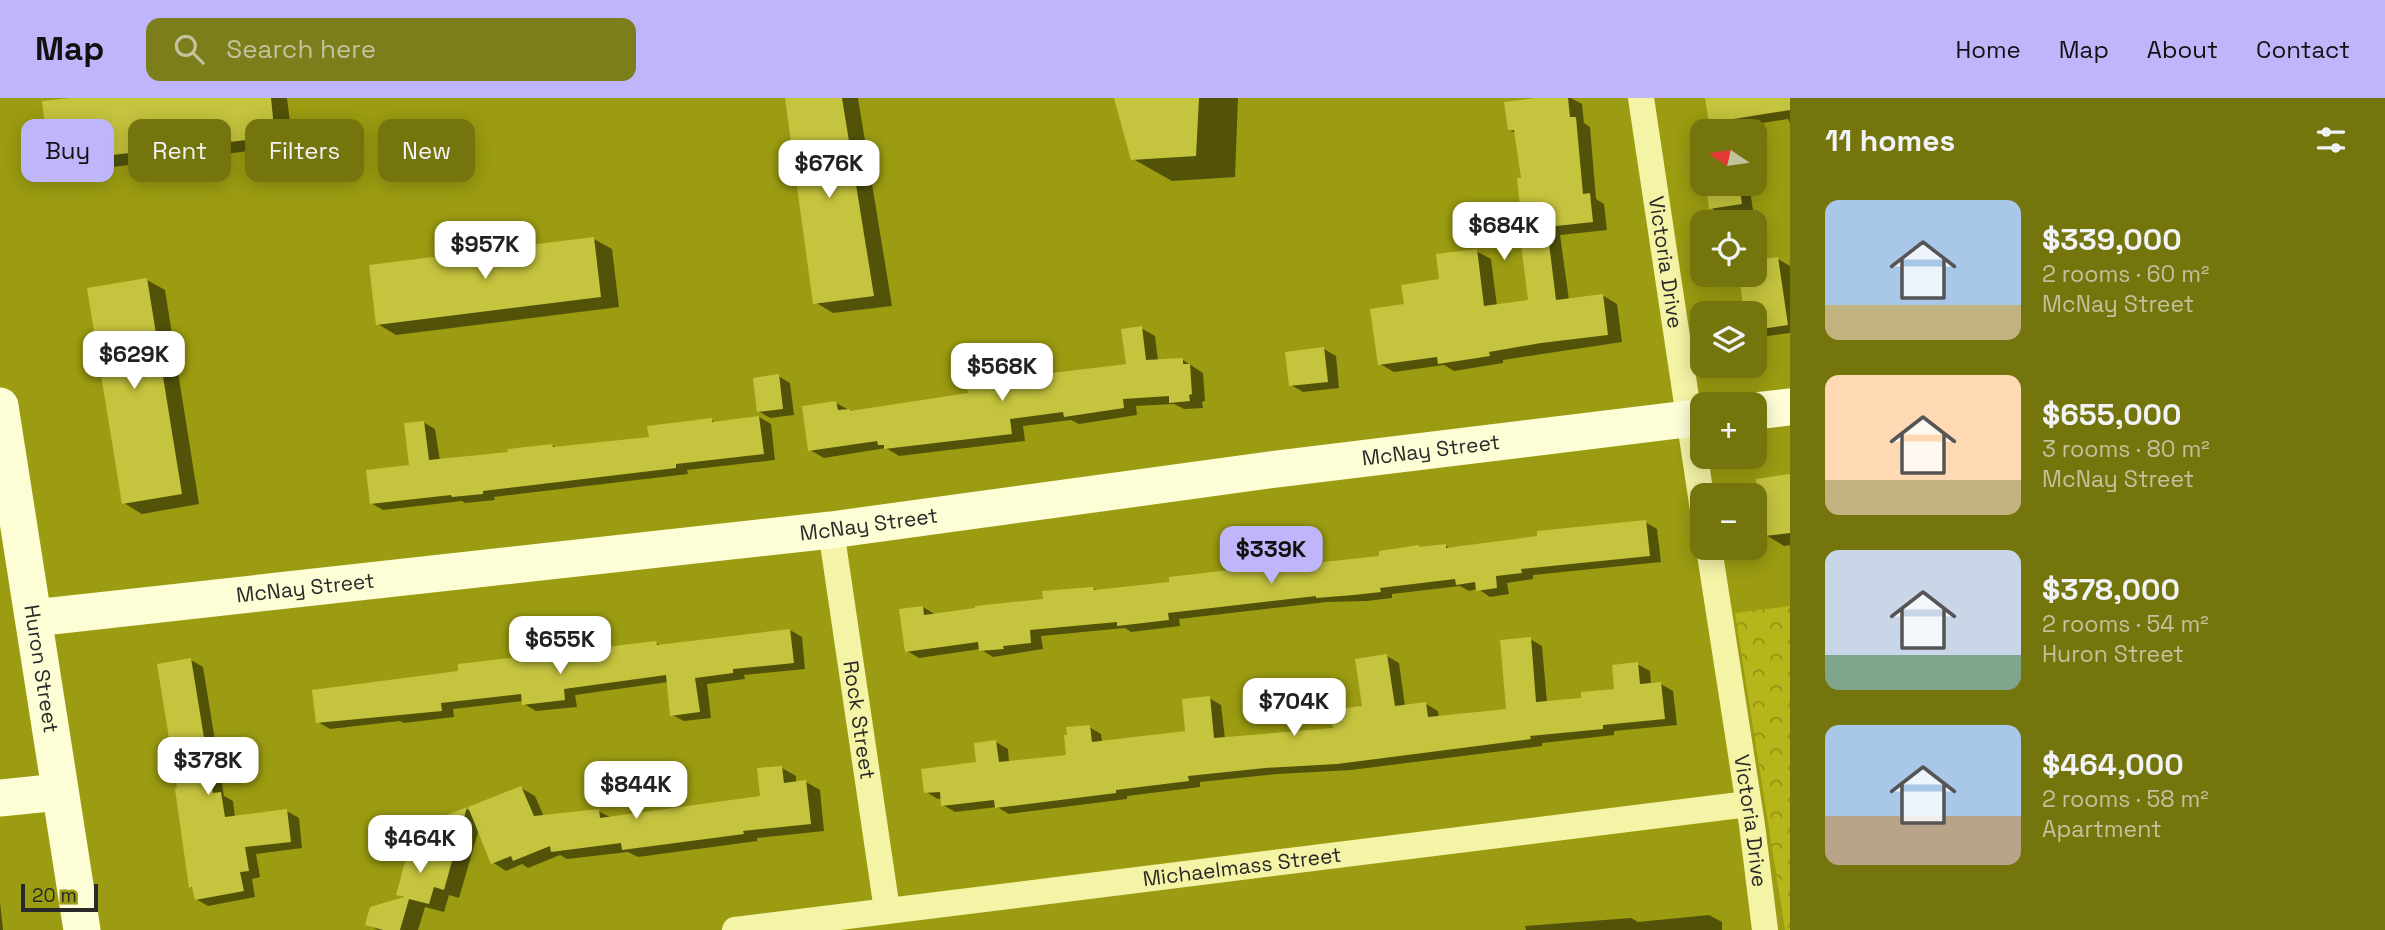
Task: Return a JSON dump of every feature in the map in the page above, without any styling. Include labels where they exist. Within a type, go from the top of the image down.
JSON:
[{"type":"street","name":"Victoria Drive","points":[[1641,98],[1692,392]]},
{"type":"street","name":"Huron Street","points":[[0,407],[82,930]]},
{"type":"street","points":[[1767,410],[1790,407]]},
{"type":"street","name":"McNay Street","points":[[34,618],[831,530],[1269,470],[1690,419]]},
{"type":"street","name":"Rock Street","points":[[831,530],[887,910]]},
{"type":"street","name":"Victoria Drive","points":[[1711,560],[1765,930]]},
{"type":"street","points":[[0,798],[59,792]]},
{"type":"street","name":"Michaelmass Street","points":[[735,930],[1748,804]]},
{"type":"green space","points":[[1790,606],[1790,930],[1785,930],[1735,613]]},
{"type":"building","points":[[70,98],[271,98],[273,119],[245,119],[245,140],[231,142],[231,119],[128,119],[128,153],[114,155],[114,119],[44,119],[42,101]]},
{"type":"building","points":[[785,98],[842,98],[874,296],[813,304]]},
{"type":"building","points":[[1114,98],[1199,98],[1196,156],[1131,160]]},
{"type":"building","points":[[1568,98],[1570,117],[1576,117],[1583,194],[1590,193],[1593,222],[1547,227],[1556,300],[1603,294],[1608,335],[1541,343],[1489,352],[1490,356],[1438,364],[1437,357],[1378,365],[1370,309],[1404,304],[1401,285],[1439,279],[1436,254],[1477,249],[1484,306],[1528,300],[1517,178],[1521,178],[1514,130],[1508,130],[1504,102]]},
{"type":"building","points":[[1705,98],[1790,98],[1790,110],[1734,119],[1708,119]]},
{"type":"building","points":[[1707,196],[1741,196],[1742,204],[1709,209]]},
{"type":"building","points":[[594,237],[601,297],[376,325],[369,265]]},
{"type":"building","points":[[1778,257],[1788,325],[1767,328],[1767,301],[1742,301],[1741,287],[1767,287],[1767,258]]},
{"type":"building","points":[[147,278],[182,494],[122,504],[87,288]]},
{"type":"building","points":[[1142,326],[1146,360],[1183,358],[1183,364],[1190,364],[1190,401],[1169,403],[1169,396],[1123,399],[1124,408],[1064,417],[1063,412],[1010,419],[1012,434],[884,449],[884,445],[878,445],[877,441],[808,451],[802,406],[836,401],[838,410],[850,411],[968,393],[967,388],[1021,381],[1020,377],[1126,364],[1121,329]]},
{"type":"building","points":[[1324,347],[1328,382],[1289,386],[1285,352]]},
{"type":"building","points":[[779,374],[783,409],[757,412],[753,378]]},
{"type":"building","points":[[759,416],[764,454],[676,464],[676,468],[483,491],[483,494],[370,504],[366,470],[409,465],[404,423],[424,421],[429,460],[508,452],[507,449],[552,444],[553,447],[649,437],[647,426],[712,418],[712,422]]},
{"type":"building","points":[[1790,474],[1790,533],[1767,536],[1767,483],[1757,483],[1756,479]]},
{"type":"building","points":[[1646,520],[1650,556],[1521,569],[1522,573],[1496,576],[1497,588],[1476,591],[1475,582],[1456,585],[1455,579],[1380,588],[1381,592],[1316,596],[1168,613],[1169,620],[1117,626],[1117,622],[1030,630],[1031,643],[1003,646],[1004,649],[979,651],[978,642],[905,652],[899,609],[923,606],[924,615],[975,606],[1043,599],[1042,591],[1093,587],[1094,590],[1169,582],[1169,577],[1305,561],[1306,564],[1379,556],[1379,551],[1419,545],[1446,544],[1446,548],[1537,536],[1537,531]]},
{"type":"building","points":[[790,629],[794,663],[733,669],[733,673],[695,678],[700,712],[670,716],[666,675],[564,689],[565,700],[522,705],[521,694],[441,703],[442,711],[316,723],[312,690],[458,671],[458,664],[656,641],[657,645]]},
{"type":"building","points":[[1531,637],[1536,702],[1581,698],[1581,692],[1614,689],[1612,665],[1638,662],[1640,684],[1661,682],[1665,719],[1603,725],[1603,729],[1530,736],[1531,739],[1337,764],[1188,776],[1189,781],[995,808],[994,800],[941,806],[940,792],[924,793],[921,769],[976,762],[974,743],[996,740],[999,762],[1066,755],[1066,727],[1090,725],[1092,742],[1185,731],[1182,699],[1210,696],[1214,738],[1333,728],[1330,710],[1362,706],[1355,659],[1387,654],[1395,706],[1426,702],[1428,717],[1506,709],[1500,640]]},
{"type":"building","points":[[191,658],[213,793],[221,792],[225,817],[287,809],[291,842],[245,847],[249,871],[240,872],[244,891],[195,900],[192,887],[189,888],[175,789],[177,788],[157,664]]},
{"type":"building","points":[[782,766],[784,783],[806,780],[811,824],[743,831],[744,834],[622,850],[621,843],[551,852],[550,846],[513,861],[511,856],[491,864],[468,807],[521,786],[534,816],[599,809],[600,818],[760,796],[757,768]]},
{"type":"building","points":[[467,807],[444,890],[434,887],[429,904],[409,899],[400,930],[383,930],[365,925],[370,907],[404,897],[396,895],[408,851],[447,862],[431,821]]}]
